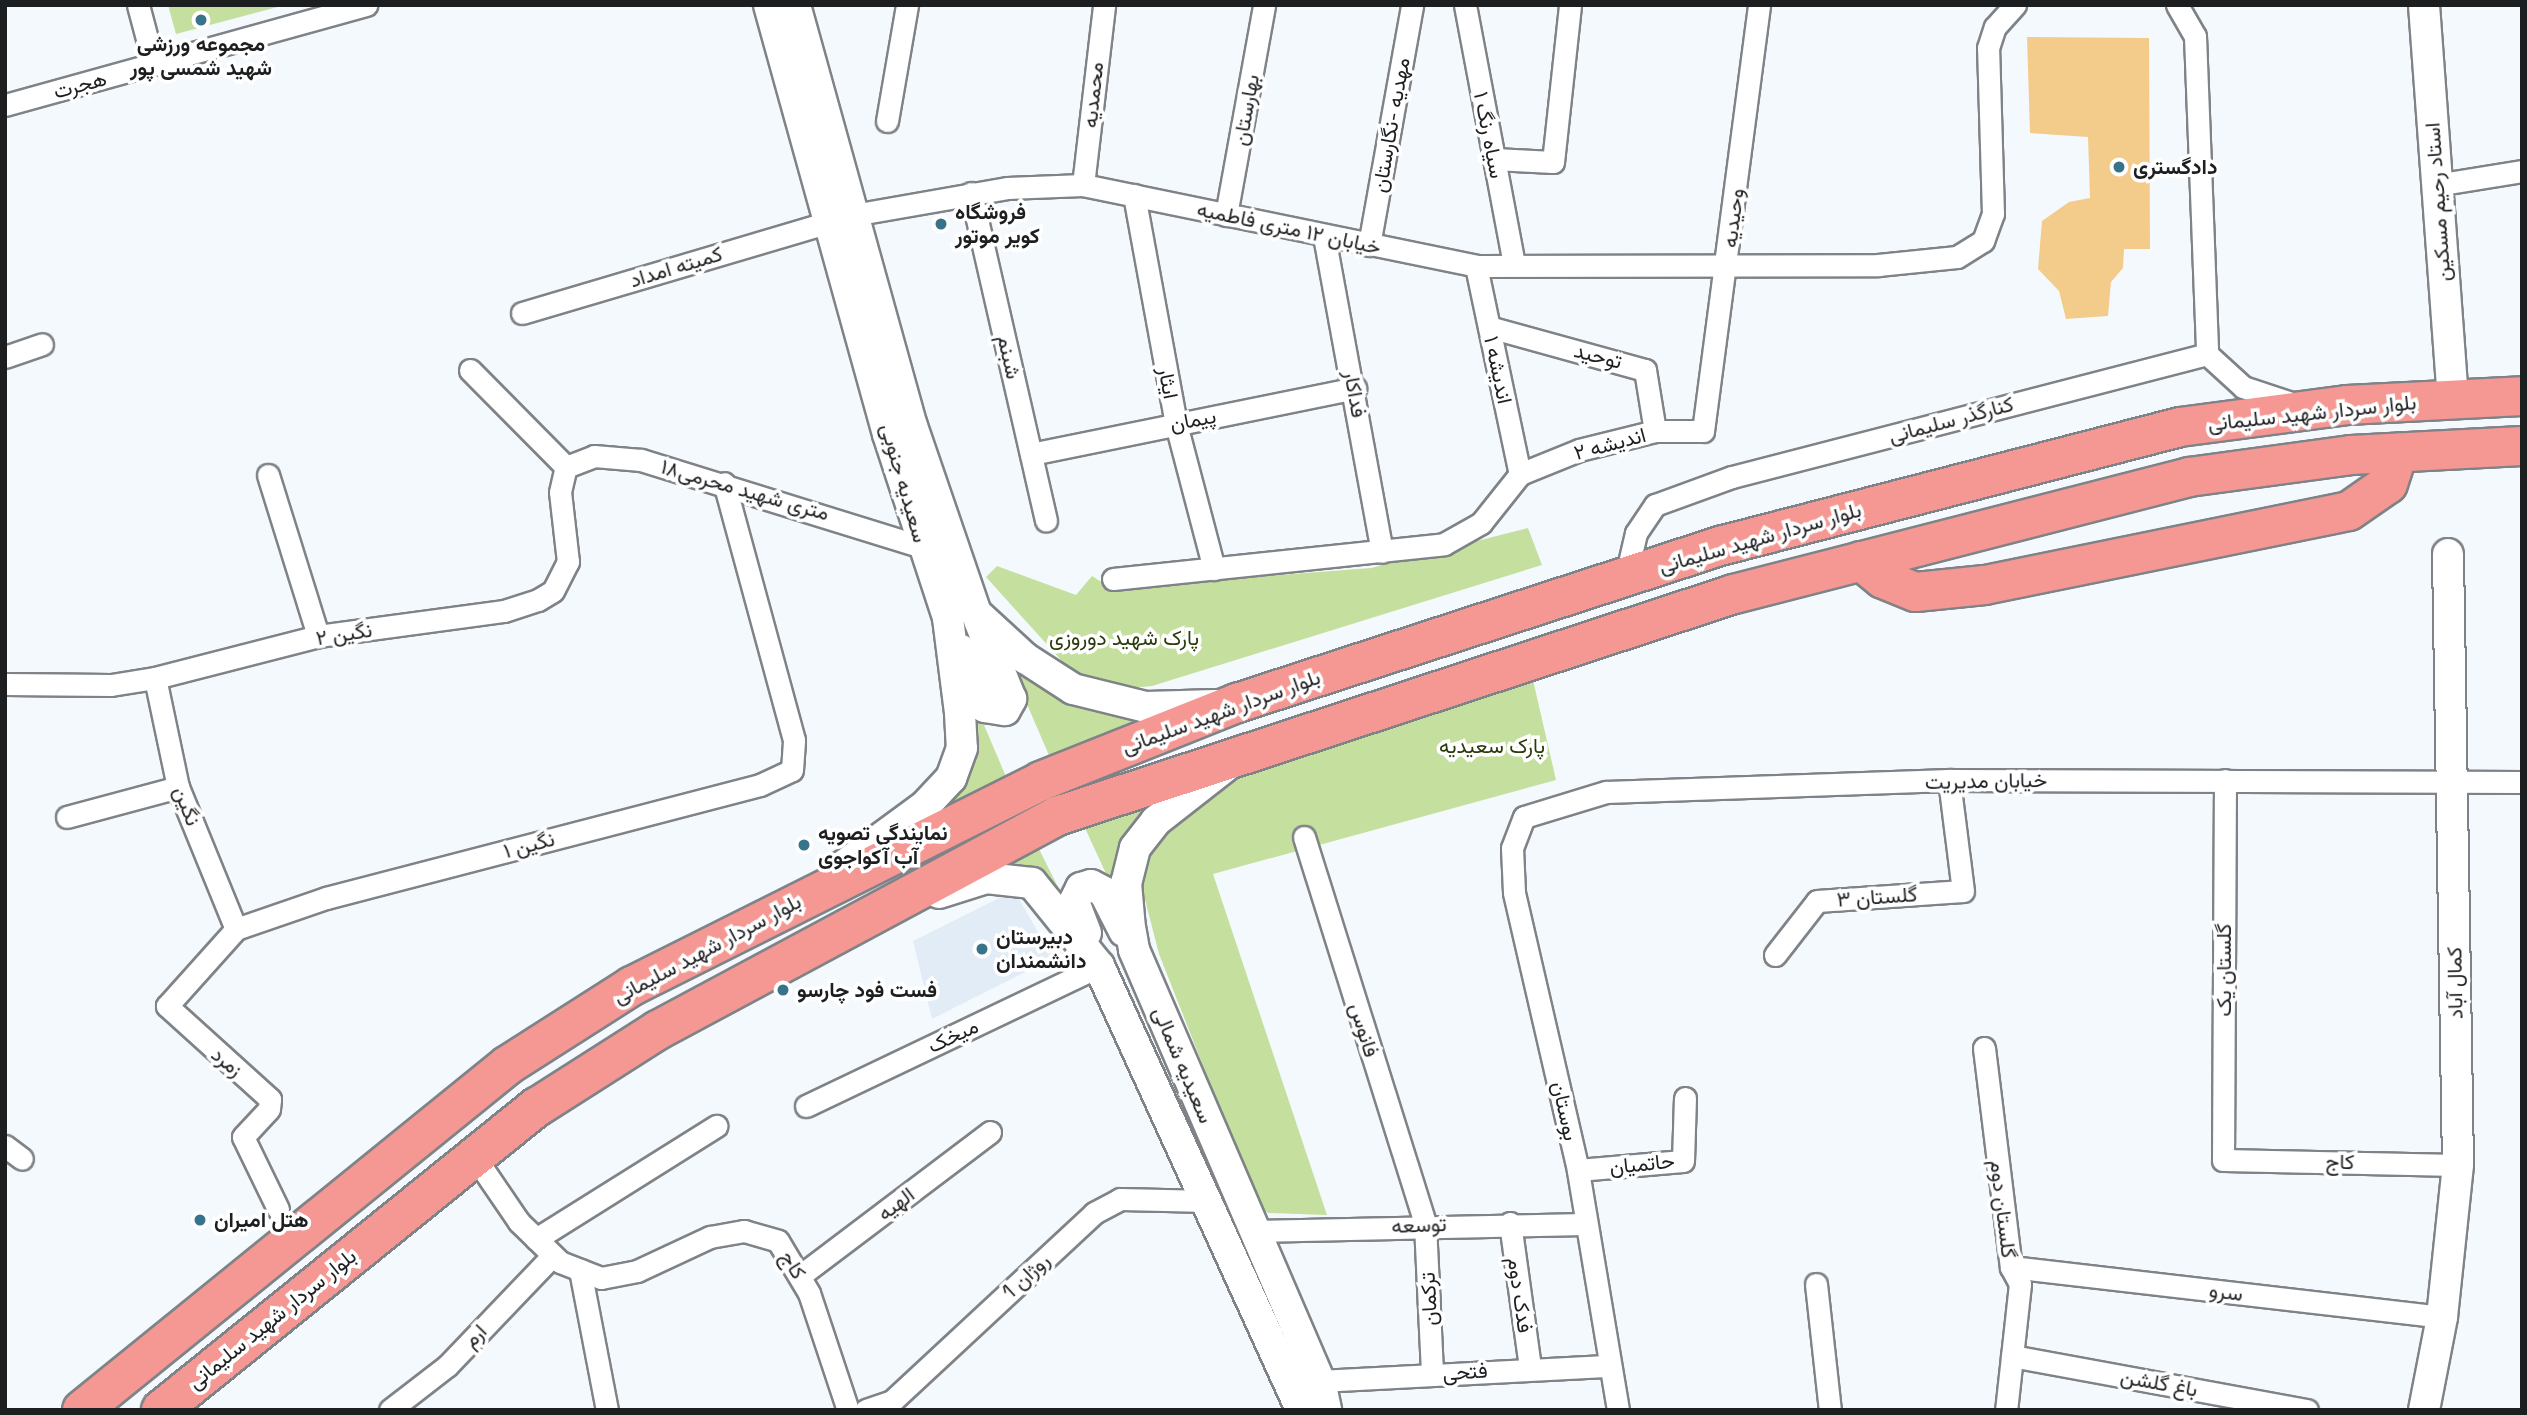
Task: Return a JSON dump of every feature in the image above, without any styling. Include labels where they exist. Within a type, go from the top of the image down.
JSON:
[{"type":"highway","name":"بلوار سردار شهید سلیمانی","points":[[82,1410],[508,1065],[632,986],[801,898],[1041,781],[1237,703],[1626,576],[2103,447],[2180,427],[2313,410],[2522,396]]},
{"type":"highway","name":"بلوار سردار شهید سلیمانی","points":[[161,1410],[474,1156],[658,1030],[889,909],[1057,816],[1244,752],[1734,594],[2189,477],[2398,453],[2522,446]]},
{"type":"highway","points":[[2103,447],[2096,465],[2105,478],[2132,492]]},
{"type":"highway","points":[[1861,562],[1883,579],[1916,592],[1998,582],[2349,511],[2388,484],[2398,453]]},
{"type":"highway","points":[[2003,473],[2025,491],[2019,521]]},
{"type":"highway","points":[[187,1324],[216,1365]]},
{"type":"main road","name":"سعیدیه جنوبی","points":[[769,5],[942,526],[962,616],[962,748],[951,778],[926,805],[801,898]]},
{"type":"main road","name":"سعیدیه جنوبی","points":[[795,5],[841,218],[922,547],[962,616],[1044,671],[1108,702],[1146,707],[1237,703]]},
{"type":"main road","name":"استاد رحیم مسکین","points":[[2424,5],[2453,399]]},
{"type":"main road","name":"کمال آباد","points":[[2424,1410],[2442,1317],[2458,1165],[2448,554]]},
{"type":"main road","name":"سعیدیه شمالی","points":[[1244,752],[1156,821],[1135,848],[1126,883],[1134,950],[1320,1381],[1326,1410]]},
{"type":"main road","name":"سعیدیه شمالی","points":[[889,909],[1010,876],[1032,883],[1059,909],[1099,966],[1209,1201],[1301,1410]]},
{"type":"main road","points":[[1099,966],[1074,902],[1086,886],[1104,892],[1134,950]]},
{"type":"street","points":[[138,5],[154,65]]},
{"type":"street","name":"هجرت","points":[[5,106],[366,5]]},
{"type":"street","points":[[887,121],[907,5]]},
{"type":"street","name":"محمدیه","points":[[1083,185],[1104,5]]},
{"type":"street","name":"بهارستان","points":[[1226,215],[1264,5]]},
{"type":"street","name":"مهدیه -نگارستان","points":[[1370,245],[1412,5]]},
{"type":"street","name":"سیاه رنگ ۱","points":[[1465,5],[1514,265]]},
{"type":"street","points":[[1494,159],[1553,162],[1570,5]]},
{"type":"street","name":"وحیدیه","points":[[1703,430],[1728,263],[1759,5]]},
{"type":"street","name":"خیابان ۱۲ متری فاطمیه","points":[[841,218],[971,193],[1083,185],[1476,266],[1728,263],[1878,265],[1957,257],[1983,241],[1993,214],[1988,48],[1995,27],[2015,5]]},
{"type":"street","points":[[2177,5],[2195,36],[2207,354],[2243,387],[2313,410]]},
{"type":"street","points":[[2436,185],[2522,171]]},
{"type":"street","name":"شبنم","points":[[971,193],[1046,521]]},
{"type":"street","name":"ایثار","points":[[1133,195],[1176,424],[1214,569]]},
{"type":"street","name":"کمیته امداد","points":[[522,313],[841,218]]},
{"type":"street","name":"فداکار","points":[[1324,236],[1355,388],[1382,552]]},
{"type":"street","name":"اندیشه ۱","points":[[1476,266],[1520,474]]},
{"type":"street","name":"توحید","points":[[1489,327],[1646,370],[1655,431]]},
{"type":"street","points":[[5,357],[42,344]]},
{"type":"street","name":"کنارگذر سلیمانی","points":[[1626,576],[1636,533],[1655,505],[1732,477],[2207,354]]},
{"type":"street","points":[[470,370],[566,467]]},
{"type":"street","name":"پیمان","points":[[1031,454],[1355,388]]},
{"type":"street","name":"اندیشه ۲","points":[[1520,474],[1580,450],[1655,431],[1703,430]]},
{"type":"street","name":"۱۸متری شهید محرمی","points":[[566,467],[586,457],[623,457],[724,483],[922,547]]},
{"type":"street","name":"نگین ۲","points":[[5,684],[111,685],[155,678],[318,636],[504,611],[553,591],[568,562],[560,492],[566,467]]},
{"type":"street","points":[[1113,579],[1382,552],[1460,539],[1520,474]]},
{"type":"street","points":[[268,475],[318,636]]},
{"type":"street","name":"نگین ۱","points":[[236,929],[326,898],[783,778],[795,762],[794,740],[724,483]]},
{"type":"street","name":"نگین","points":[[155,678],[178,787],[236,929]]},
{"type":"street","name":"خیابان مدیریت","points":[[1524,817],[1606,792],[1949,780],[2522,782]]},
{"type":"street","name":"گلستان ۳","points":[[1774,955],[1817,901],[1963,891],[1949,780]]},
{"type":"street","name":"گلستان یک","points":[[2223,1160],[2225,780]]},
{"type":"street","points":[[67,817],[178,787]]},
{"type":"street","name":"بوستان","points":[[1524,817],[1512,848],[1514,892],[1578,1170],[1618,1410]]},
{"type":"street","name":"فانوس","points":[[1304,837],[1425,1224]]},
{"type":"street","name":"زمرد","points":[[236,929],[167,1006],[270,1099],[269,1109],[243,1137],[278,1209]]},
{"type":"street","name":"میخک","points":[[806,1106],[1099,966]]},
{"type":"street","name":"گلستان دوم","points":[[1984,1048],[2011,1268],[2020,1284],[2006,1410]]},
{"type":"street","name":"حاتمیان","points":[[1578,1170],[1683,1161],[1685,1098]]},
{"type":"street","points":[[536,1239],[716,1126]]},
{"type":"street","name":"الهیه","points":[[801,1275],[990,1132]]},
{"type":"street","points":[[474,1156],[536,1239],[553,1255],[580,1270],[607,1410]]},
{"type":"street","name":"کاج","points":[[2223,1160],[2458,1165]]},
{"type":"street","name":"روژان 1","points":[[866,1410],[892,1401],[1094,1213],[1120,1199],[1209,1201]]},
{"type":"street","name":"فدک دوم","points":[[1510,1223],[1530,1367]]},
{"type":"street","name":"توسعه","points":[[1253,1231],[1425,1224],[1586,1224]]},
{"type":"street","name":"ترکمان","points":[[1425,1224],[1432,1374]]},
{"type":"street","name":"کاج","points":[[580,1270],[601,1279],[637,1271],[710,1237],[744,1231],[778,1241],[801,1275],[848,1410]]},
{"type":"street","name":"ارم","points":[[390,1410],[447,1366],[553,1255]]},
{"type":"street","name":"سرو","points":[[2011,1268],[2442,1317]]},
{"type":"street","points":[[1815,1284],[1830,1410]]},
{"type":"street","name":"باغ گلشن","points":[[2012,1356],[2307,1410]]},
{"type":"street","name":"فتحی","points":[[1320,1381],[1530,1367],[1609,1366]]},
{"type":"shaded area","name":"دبیرستان دانشمندان","points":[[1007,894],[1019,899],[1053,958],[932,1019],[913,941]]},
{"type":"green space","name":"مجموعه ورزشی شهید شمسی پور","points":[[168,5],[285,5],[176,34]]},
{"type":"green space","name":"پارک شهید دوروزی","points":[[1528,528],[1542,565],[1152,686],[1118,689],[1071,671],[986,577],[997,566],[1076,595],[1092,576],[1111,588],[1371,568]]},
{"type":"green space","points":[[1004,651],[1060,699],[1108,713],[1161,717],[1051,760]]},
{"type":"green space","points":[[964,678],[1007,779],[924,820],[944,801]]},
{"type":"green space","name":"پارک سعیدیه","points":[[1533,680],[1556,780],[1213,874],[1327,1215],[1268,1213],[1258,1205],[1159,954],[1141,884],[1149,858],[1182,815],[1226,782]]},
{"type":"green space","points":[[1178,790],[1114,891],[1084,826]]},
{"type":"green space","points":[[1038,847],[1067,905],[1028,867],[988,868]]},
{"type":"building","name":"دادگستری","points":[[2027,37],[2149,38],[2150,249],[2124,249],[2123,268],[2111,282],[2108,316],[2066,319],[2059,291],[2038,269],[2042,221],[2069,202],[2090,198],[2088,137],[2030,133]]},
{"type":"place","name":"مجموعه ورزشی شهید شمسی پور","points":[[201,20]]},
{"type":"place","name":"دادگستری","points":[[2119,167]]},
{"type":"place","name":"فروشگاه کویر موتور","points":[[941,224]]},
{"type":"place","name":"نمایندگی تصویه آب آکواجوی","points":[[804,845]]},
{"type":"place","name":"دبیرستان دانشمندان","points":[[982,949]]},
{"type":"place","name":"فست فود چارسو","points":[[783,990]]},
{"type":"place","name":"هتل امیران","points":[[200,1220]]}]
